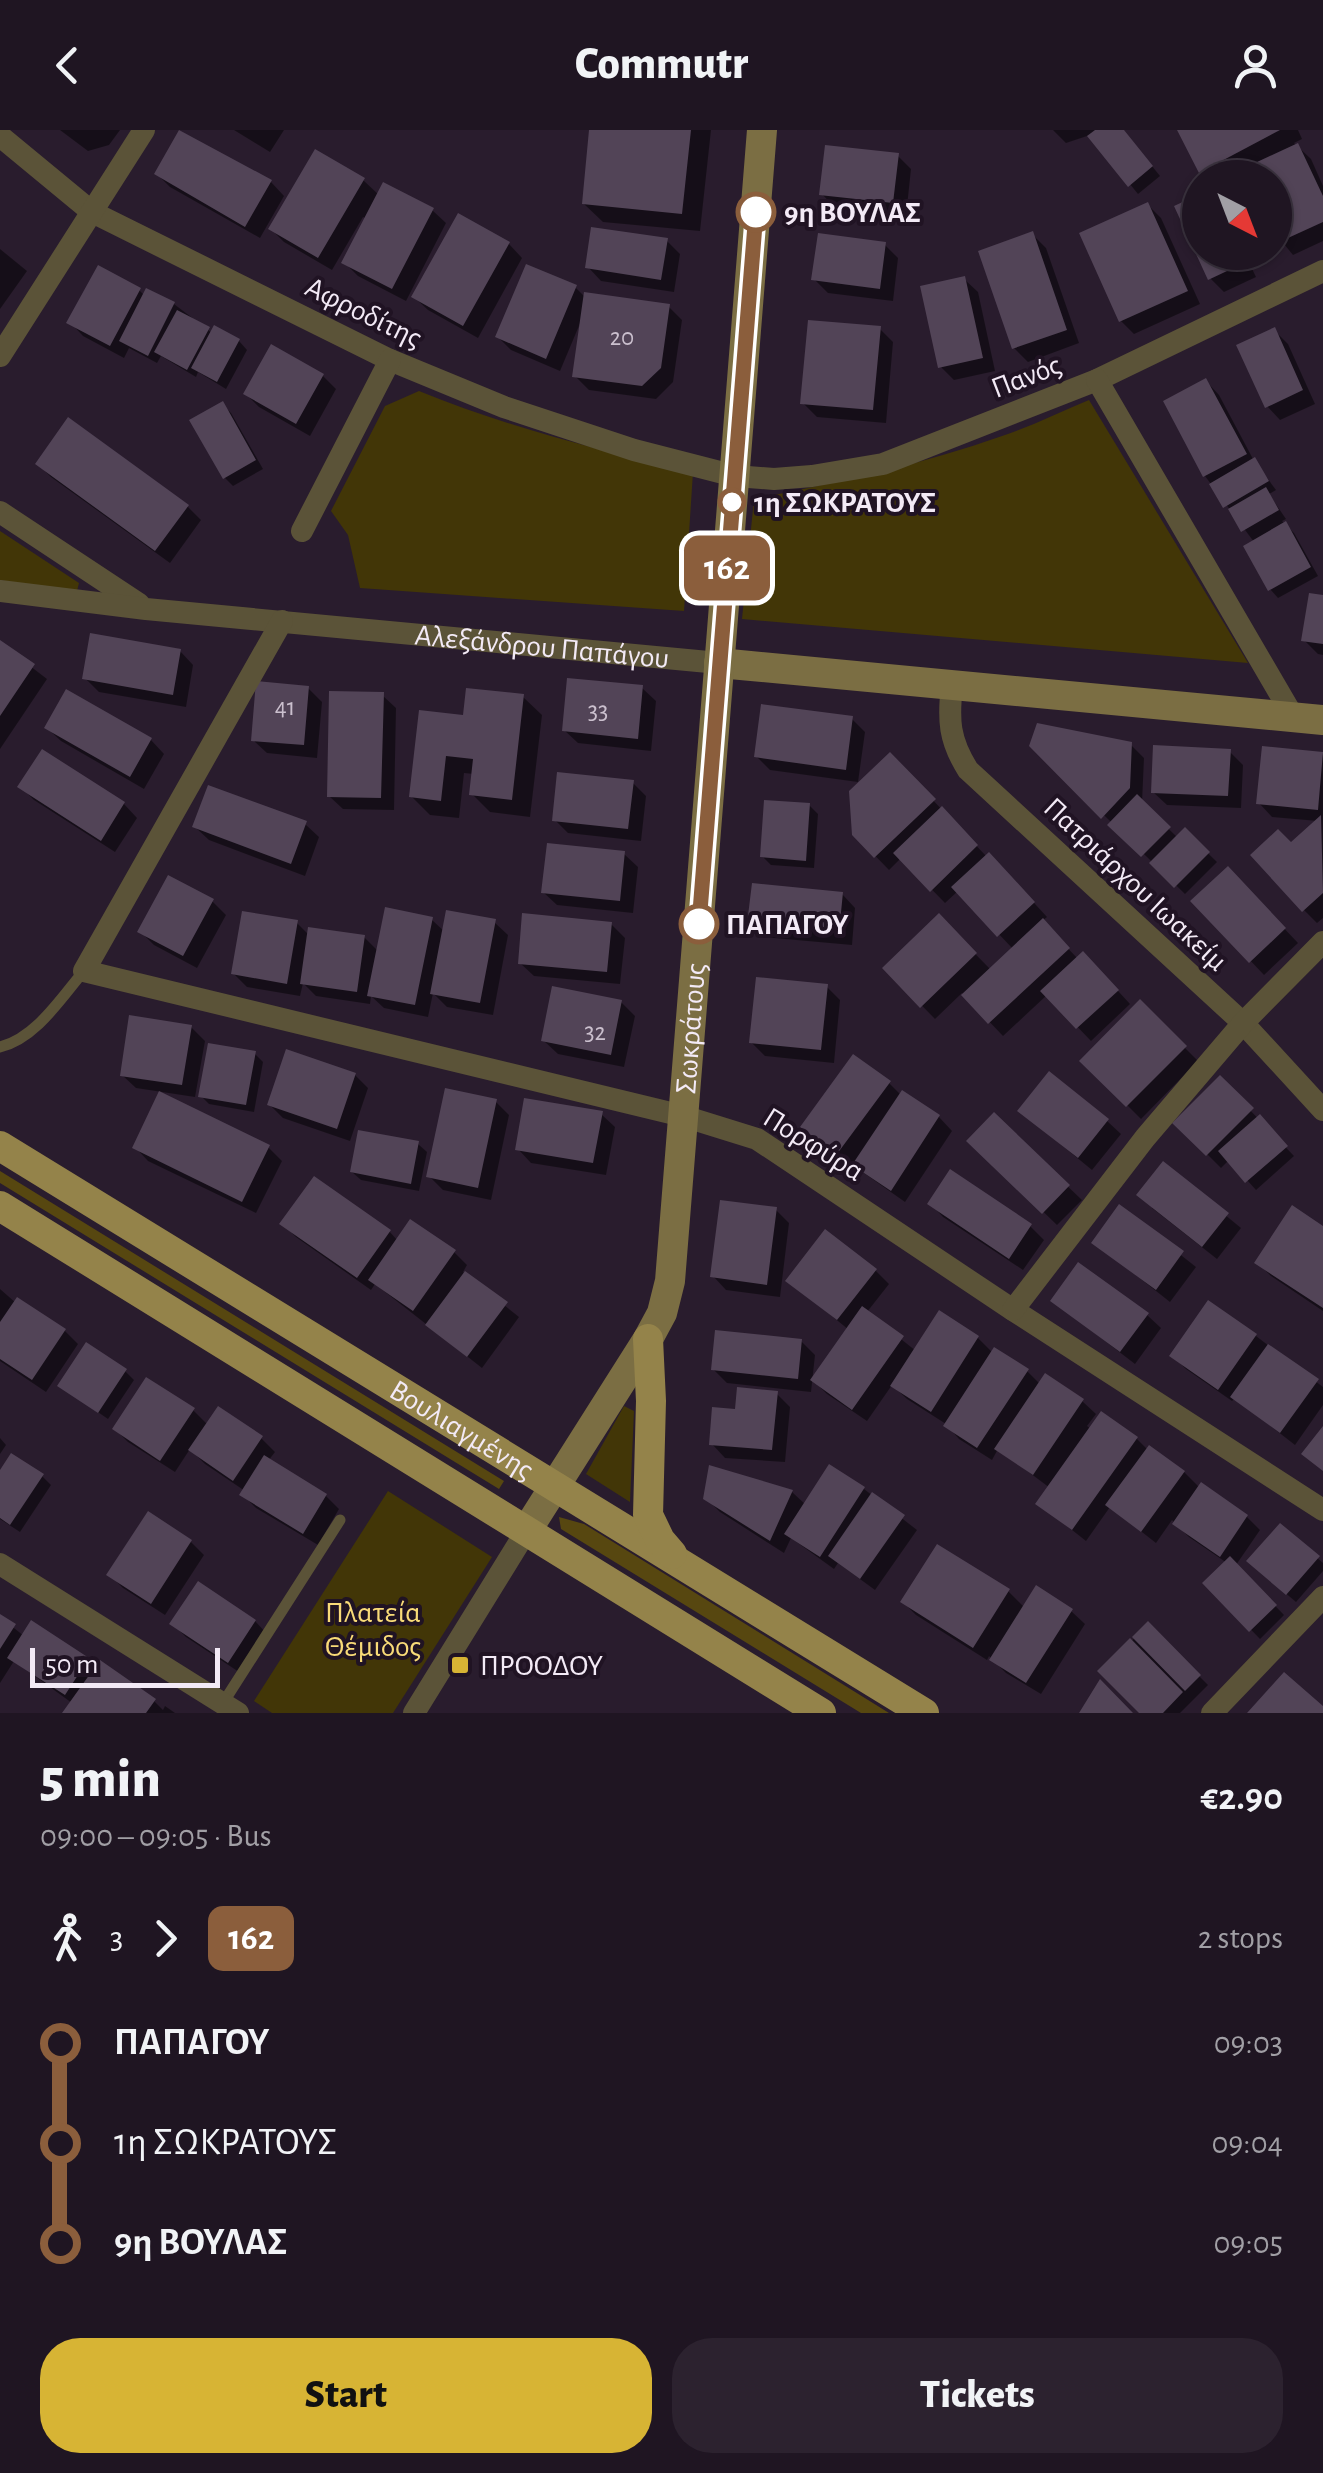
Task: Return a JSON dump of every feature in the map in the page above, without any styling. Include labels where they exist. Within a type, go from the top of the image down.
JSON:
[{"type":"main road","name":"Βουλιαγμένης","points":[[0,1146],[924,1713]]},
{"type":"main road","name":"Βουλιαγμένης","points":[[0,1206],[822,1713]]},
{"type":"main road","points":[[648,1339],[648,1515],[660,1540],[680,1564]]},
{"type":"street","points":[[0,356],[144,130]]},
{"type":"street","name":"Σωκράτους","points":[[527,1530],[648,1339],[662,1313],[670,1281],[762,130]]},
{"type":"street","name":"Αφροδίτης","points":[[0,136],[92,212],[390,360],[504,407],[634,450],[734,476]]},
{"type":"street","name":"Πανός","points":[[734,476],[812,476],[883,464],[1097,380],[1323,271]]},
{"type":"street","points":[[302,531],[390,360]]},
{"type":"street","points":[[1097,380],[1309,719]]},
{"type":"street","points":[[0,512],[146,609]]},
{"type":"street","name":"Αλεξάνδρου Παπάγου","points":[[0,591],[146,609],[1309,719]]},
{"type":"street","points":[[84,971],[282,622]]},
{"type":"street","name":"Πατριάρχου Ιωακείμ","points":[[952,685],[948,722],[954,747],[968,770],[1243,1023],[1323,1110]]},
{"type":"street","points":[[1012,1310],[1145,1138],[1243,1023],[1323,942]]},
{"type":"street","name":"Πορφύρα","points":[[84,971],[683,1116],[757,1139],[1012,1310],[1323,1510]]},
{"type":"street","points":[[414,1713],[527,1530]]},
{"type":"street","points":[[0,1564],[230,1708]]},
{"type":"street","points":[[1212,1713],[1323,1597]]},
{"type":"lane","points":[[0,1046],[37,1026],[84,971]]},
{"type":"lane","points":[[230,1708],[340,1520]]},
{"type":"green space","points":[[419,391],[554,437],[693,472],[684,611],[360,588],[348,535],[331,511],[385,406]]},
{"type":"green space","points":[[1089,400],[1248,663],[742,619],[754,499],[941,456],[1013,432]]},
{"type":"green space","points":[[0,531],[79,583],[76,595],[0,580]]},
{"type":"green space","points":[[624,1406],[634,1411],[630,1502],[586,1474]]},
{"type":"green space","name":"Πλατεία Θέμιδος","points":[[388,1491],[492,1557],[393,1713],[272,1713],[254,1701]]},
{"type":"shaded area","points":[[0,1171],[504,1481],[499,1489],[0,1183]]},
{"type":"shaded area","points":[[559,1517],[584,1524],[889,1713],[861,1713],[561,1529]]},
{"type":"building","points":[[179,130],[272,180],[245,227],[154,174]]},
{"type":"building","points":[[589,130],[691,130],[682,214],[582,204]]},
{"type":"building","points":[[1095,130],[1124,130],[1153,166],[1128,187],[1087,136]]},
{"type":"building","points":[[1177,130],[1280,130],[1223,160],[1192,160]]},
{"type":"building","points":[[1298,143],[1323,196],[1323,222],[1292,236],[1292,160],[1261,160]]},
{"type":"building","points":[[825,145],[899,153],[893,203],[819,195]]},
{"type":"building","points":[[315,149],[365,178],[318,258],[268,229]]},
{"type":"building","points":[[383,182],[434,208],[392,289],[341,263]]},
{"type":"building","points":[[1148,202],[1188,291],[1119,322],[1079,233]]},
{"type":"building","points":[[1182,202],[1182,223],[1174,206]]},
{"type":"building","points":[[458,213],[510,242],[463,326],[411,297]]},
{"type":"building","points":[[591,227],[668,238],[661,280],[585,268]]},
{"type":"building","points":[[1033,231],[1067,330],[1012,349],[978,251]]},
{"type":"building","points":[[818,233],[886,242],[880,289],[811,280]]},
{"type":"building","points":[[526,264],[577,285],[546,359],[495,337]]},
{"type":"building","points":[[98,265],[141,288],[110,346],[66,323]]},
{"type":"building","points":[[1203,270],[1229,270],[1208,280]]},
{"type":"building","points":[[965,276],[983,358],[938,368],[920,286]]},
{"type":"building","points":[[146,288],[175,302],[148,356],[119,341]]},
{"type":"building","points":[[584,292],[670,304],[661,368],[642,386],[572,377]]},
{"type":"building","points":[[177,310],[210,327],[187,370],[154,352]]},
{"type":"building","points":[[808,320],[881,326],[873,410],[800,404]]},
{"type":"building","points":[[214,325],[240,339],[217,382],[191,368]]},
{"type":"building","points":[[1275,327],[1303,390],[1265,408],[1236,345]]},
{"type":"building","points":[[271,344],[324,374],[296,424],[243,394]]},
{"type":"building","points":[[1206,378],[1247,454],[1203,477],[1163,401]]},
{"type":"building","points":[[223,401],[256,460],[223,479],[189,420]]},
{"type":"building","points":[[68,417],[189,505],[155,551],[35,464]]},
{"type":"building","points":[[1255,457],[1269,481],[1223,508],[1209,484]]},
{"type":"building","points":[[1266,487],[1279,510],[1241,532],[1228,509]]},
{"type":"building","points":[[1286,521],[1311,567],[1268,591],[1243,546]]},
{"type":"building","points":[[1309,593],[1323,595],[1323,644],[1301,641]]},
{"type":"building","points":[[90,633],[181,649],[173,695],[82,679]]},
{"type":"building","points":[[0,640],[35,664],[0,716]]},
{"type":"building","points":[[567,678],[643,685],[638,739],[562,731]]},
{"type":"building","points":[[256,681],[309,686],[304,745],[251,741]]},
{"type":"building","points":[[466,688],[524,694],[512,800],[469,795],[473,759],[446,756],[441,801],[409,797],[419,710],[463,715]]},
{"type":"building","points":[[66,689],[152,738],[130,777],[44,728]]},
{"type":"building","points":[[329,691],[384,692],[381,798],[327,797]]},
{"type":"building","points":[[761,704],[853,716],[846,770],[754,757]]},
{"type":"building","points":[[1037,723],[1132,742],[1130,788],[1101,819],[1029,746]]},
{"type":"building","points":[[1153,745],[1231,749],[1228,796],[1151,793]]},
{"type":"building","points":[[1262,746],[1323,752],[1318,810],[1256,804]]},
{"type":"building","points":[[42,749],[125,802],[101,841],[17,787]]},
{"type":"building","points":[[890,752],[936,799],[874,858],[852,835],[849,791]]},
{"type":"building","points":[[557,772],[634,780],[628,829],[552,821]]},
{"type":"building","points":[[208,785],[307,821],[291,864],[192,827]]},
{"type":"building","points":[[1137,794],[1171,827],[1141,857],[1107,825]]},
{"type":"building","points":[[764,800],[810,803],[806,861],[760,857]]},
{"type":"building","points":[[942,806],[978,845],[930,892],[893,853]]},
{"type":"building","points":[[1321,815],[1323,893],[1302,912],[1250,855],[1278,829],[1291,842]]},
{"type":"building","points":[[1185,827],[1210,852],[1174,888],[1149,863]]},
{"type":"building","points":[[547,843],[625,851],[620,901],[541,893]]},
{"type":"building","points":[[989,852],[1035,902],[997,937],[951,887]]},
{"type":"building","points":[[1228,866],[1286,928],[1249,963],[1190,901]]},
{"type":"building","points":[[168,875],[214,899],[183,956],[137,932]]},
{"type":"building","points":[[752,883],[843,892],[839,933],[747,924]]},
{"type":"building","points":[[385,907],[433,917],[415,1005],[367,996]]},
{"type":"building","points":[[446,910],[496,919],[480,1003],[430,994]]},
{"type":"building","points":[[242,911],[298,920],[287,984],[231,974]]},
{"type":"building","points":[[522,913],[612,922],[607,972],[518,964]]},
{"type":"building","points":[[939,913],[977,953],[920,1008],[882,968]]},
{"type":"building","points":[[1043,918],[1070,948],[988,1024],[961,995]]},
{"type":"building","points":[[308,927],[365,935],[357,992],[300,984]]},
{"type":"building","points":[[1083,951],[1119,990],[1076,1029],[1040,991]]},
{"type":"building","points":[[756,977],[828,984],[821,1050],[749,1043]]},
{"type":"building","points":[[552,986],[622,1000],[611,1055],[541,1041]]},
{"type":"building","points":[[1140,999],[1187,1046],[1126,1107],[1079,1061]]},
{"type":"building","points":[[129,1015],[192,1025],[182,1085],[120,1076]]},
{"type":"building","points":[[208,1043],[256,1051],[246,1105],[198,1097]]},
{"type":"building","points":[[286,1049],[356,1073],[337,1129],[267,1105]]},
{"type":"building","points":[[853,1054],[891,1081],[837,1154],[800,1127]]},
{"type":"building","points":[[1049,1071],[1109,1119],[1078,1158],[1017,1111]]},
{"type":"building","points":[[1220,1075],[1254,1108],[1206,1156],[1172,1123]]},
{"type":"building","points":[[445,1088],[497,1099],[478,1188],[426,1177]]},
{"type":"building","points":[[902,1090],[940,1115],[891,1191],[852,1165]]},
{"type":"building","points":[[159,1091],[270,1145],[242,1202],[132,1148]]},
{"type":"building","points":[[524,1098],[603,1111],[593,1163],[515,1150]]},
{"type":"building","points":[[994,1112],[1070,1185],[1042,1214],[966,1141]]},
{"type":"building","points":[[1260,1114],[1288,1146],[1245,1183],[1218,1151]]},
{"type":"building","points":[[358,1130],[419,1141],[411,1184],[350,1172]]},
{"type":"building","points":[[1163,1161],[1229,1213],[1202,1247],[1136,1195]]},
{"type":"building","points":[[950,1169],[1032,1224],[1009,1259],[927,1204]]},
{"type":"building","points":[[314,1176],[391,1230],[357,1278],[279,1224]]},
{"type":"building","points":[[720,1200],[777,1207],[767,1285],[710,1277]]},
{"type":"building","points":[[1119,1204],[1184,1251],[1156,1290],[1091,1243]]},
{"type":"building","points":[[1292,1205],[1323,1226],[1323,1308],[1254,1263]]},
{"type":"building","points":[[410,1219],[456,1250],[413,1311],[368,1280]]},
{"type":"building","points":[[825,1229],[877,1269],[837,1320],[785,1281]]},
{"type":"building","points":[[1078,1262],[1149,1313],[1120,1352],[1050,1301]]},
{"type":"building","points":[[465,1271],[508,1302],[467,1357],[425,1325]]},
{"type":"building","points":[[17,1297],[66,1329],[32,1380],[0,1359],[0,1322]]},
{"type":"building","points":[[1208,1300],[1257,1334],[1218,1390],[1169,1356]]},
{"type":"building","points":[[862,1306],[904,1336],[852,1410],[810,1380]]},
{"type":"building","points":[[939,1310],[979,1336],[931,1412],[890,1386]]},
{"type":"building","points":[[715,1330],[802,1339],[798,1379],[711,1370]]},
{"type":"building","points":[[86,1342],[127,1369],[98,1413],[57,1386]]},
{"type":"building","points":[[1268,1344],[1319,1379],[1280,1433],[1230,1397]]},
{"type":"building","points":[[994,1347],[1029,1369],[977,1448],[943,1426]]},
{"type":"building","points":[[1045,1373],[1084,1399],[1033,1475],[994,1449]]},
{"type":"building","points":[[146,1377],[195,1408],[160,1461],[112,1429]]},
{"type":"building","points":[[737,1387],[778,1391],[772,1450],[709,1445],[712,1407],[735,1409]]},
{"type":"building","points":[[218,1406],[263,1436],[233,1481],[188,1450]]},
{"type":"building","points":[[1101,1411],[1138,1437],[1072,1530],[1035,1504]]},
{"type":"building","points":[[1323,1426],[1323,1471],[1301,1454]]},
{"type":"building","points":[[1149,1445],[1185,1471],[1141,1532],[1105,1505]]},
{"type":"building","points":[[11,1453],[44,1474],[10,1525],[0,1518],[0,1470]]},
{"type":"building","points":[[264,1455],[327,1494],[303,1534],[239,1495]]},
{"type":"building","points":[[829,1464],[865,1487],[820,1557],[784,1534]]},
{"type":"building","points":[[709,1465],[793,1490],[770,1541],[703,1499]]},
{"type":"building","points":[[1201,1482],[1248,1515],[1220,1557],[1172,1524]]},
{"type":"building","points":[[872,1492],[905,1515],[860,1579],[828,1556]]},
{"type":"building","points":[[148,1511],[192,1540],[151,1604],[106,1575]]},
{"type":"building","points":[[1280,1523],[1320,1556],[1286,1595],[1246,1561]]},
{"type":"building","points":[[937,1544],[1010,1589],[973,1648],[900,1602]]},
{"type":"building","points":[[1230,1556],[1277,1605],[1249,1632],[1202,1583]]},
{"type":"building","points":[[198,1581],[256,1620],[228,1663],[169,1624]]},
{"type":"building","points":[[1036,1585],[1073,1609],[1026,1683],[989,1660]]},
{"type":"building","points":[[0,1614],[16,1624],[0,1649]]},
{"type":"building","points":[[31,1620],[89,1658],[65,1695],[7,1658]]},
{"type":"building","points":[[1148,1621],[1201,1675],[1185,1691],[1132,1637]]},
{"type":"building","points":[[1130,1638],[1183,1692],[1163,1713],[1139,1713],[1097,1671]]},
{"type":"building","points":[[100,1660],[156,1699],[146,1713],[62,1713]]},
{"type":"building","points":[[1284,1672],[1323,1706],[1323,1713],[1247,1713]]},
{"type":"building","points":[[1100,1679],[1133,1713],[1079,1713]]},
{"type":"bus line","name":"162","points":[[699,924],[756,212]]},
{"type":"place","name":"9η ΒΟΥΛΑΣ","points":[[756,212]]},
{"type":"place","name":"1η ΣΩΚΡΑΤΟΥΣ","points":[[732,502]]},
{"type":"place","name":"ΠΑΠΑΓΟΥ","points":[[699,924]]},
{"type":"place","name":"ΠΡΟΟΔΟΥ","points":[[460,1665]]}]
